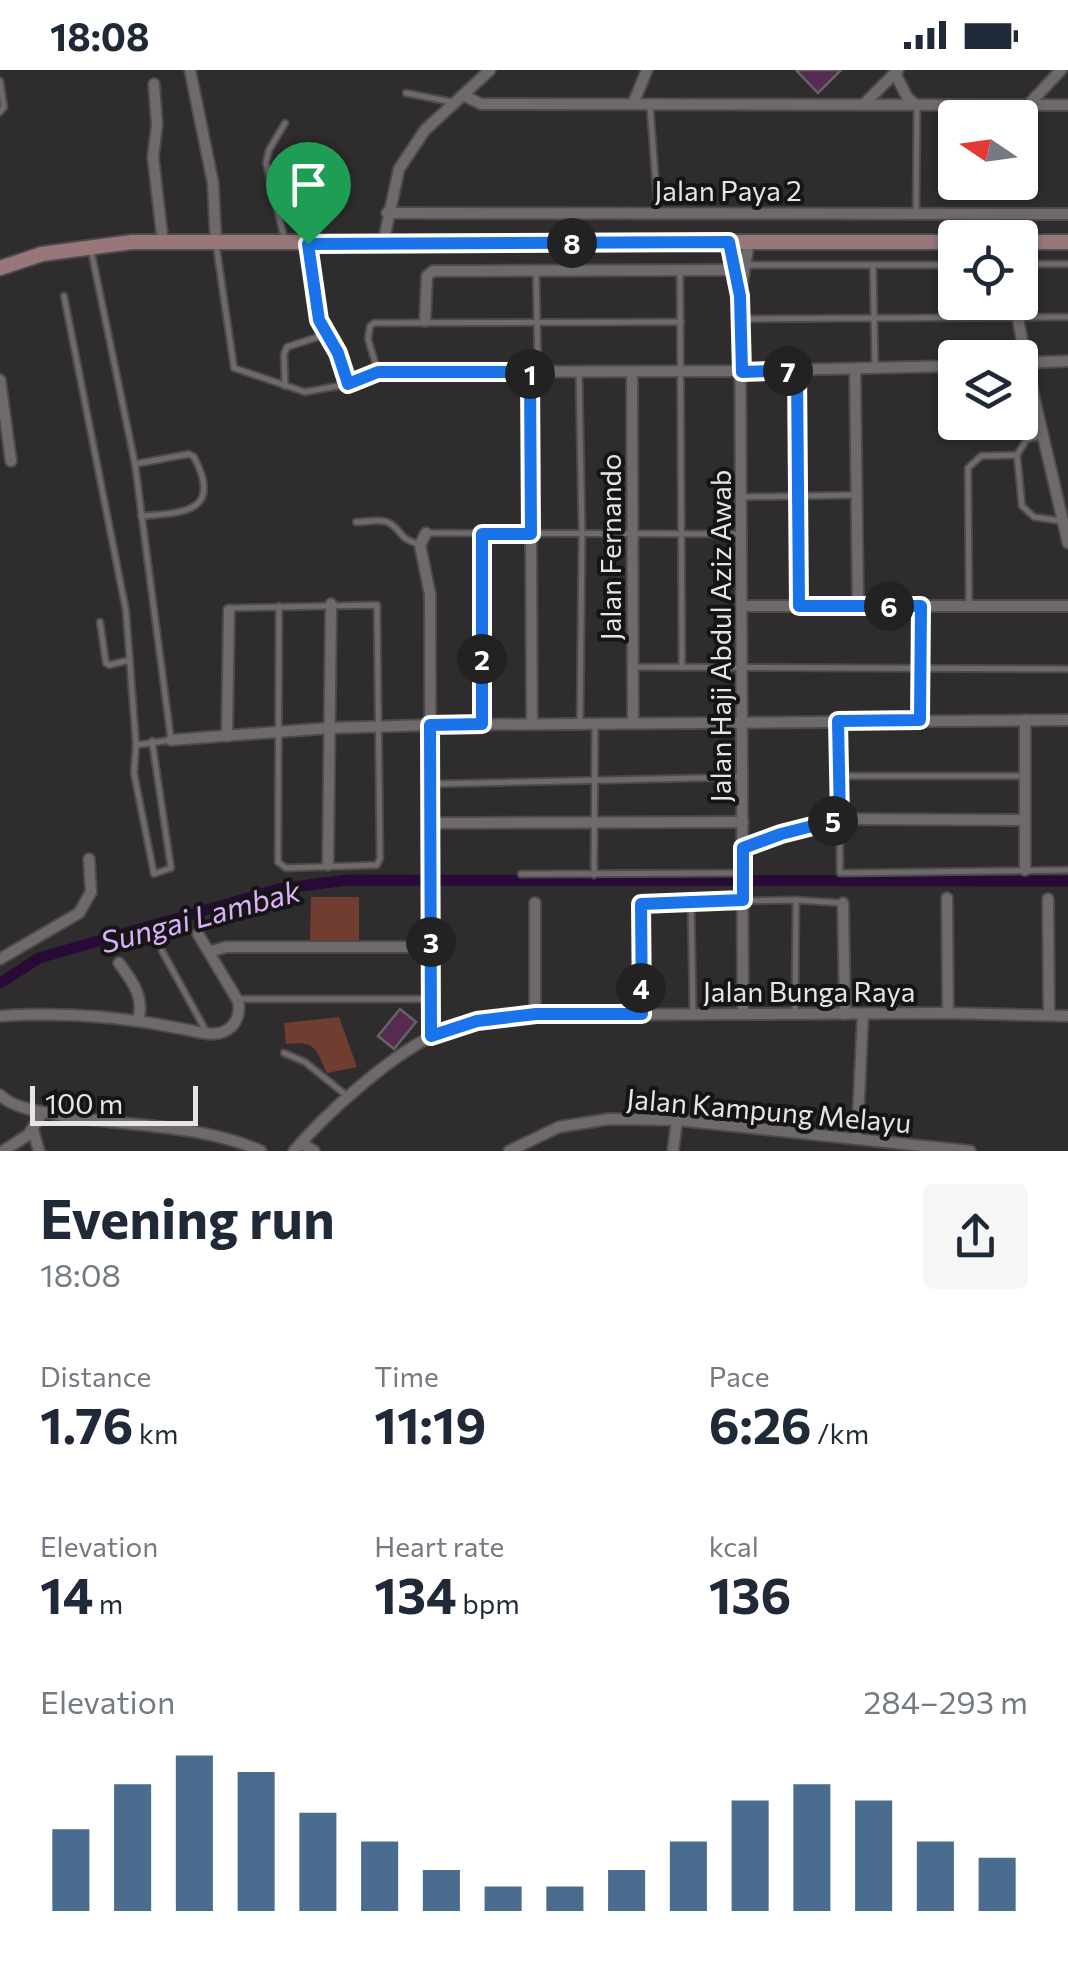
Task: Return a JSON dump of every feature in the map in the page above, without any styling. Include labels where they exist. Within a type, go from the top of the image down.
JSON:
[{"type":"street","points":[[190,70],[213,183],[216,244]]},
{"type":"street","points":[[633,104],[647,70]]},
{"type":"street","points":[[1033,100],[1062,70]]},
{"type":"street","points":[[383,244],[399,169],[425,130],[488,71]]},
{"type":"street","points":[[866,103],[896,71],[906,97],[917,105]]},
{"type":"street","points":[[154,84],[158,125],[153,156],[163,243]]},
{"type":"street","points":[[1048,84],[1064,105]]},
{"type":"street","points":[[461,100],[481,104],[650,106],[938,105]]},
{"type":"street","points":[[1038,104],[1064,105]]},
{"type":"street","name":"Jalan Paya 2","points":[[388,213],[1068,214]]},
{"type":"street","points":[[729,242],[740,296]]},
{"type":"street","points":[[740,296],[750,242]]},
{"type":"street","points":[[0,268],[42,254],[163,243],[938,242]]},
{"type":"street","points":[[1038,242],[1068,242]]},
{"type":"street","points":[[425,321],[427,276],[433,271],[734,270]]},
{"type":"street","name":"Jalan Haji Abdul Aziz Awab","points":[[740,296],[744,1013]]},
{"type":"street","points":[[1038,363],[1068,362]]},
{"type":"street","points":[[378,372],[742,372],[938,367]]},
{"type":"street","points":[[855,369],[858,606]]},
{"type":"street","points":[[532,724],[534,372]]},
{"type":"street","name":"Jalan Fernando","points":[[632,372],[632,722]]},
{"type":"street","points":[[0,380],[11,461]]},
{"type":"street","points":[[1038,421],[1068,544]]},
{"type":"street","points":[[423,539],[430,594],[431,1036]]},
{"type":"street","points":[[328,866],[332,604]]},
{"type":"street","points":[[742,606],[1068,606]]},
{"type":"street","points":[[227,736],[229,610]]},
{"type":"street","points":[[1024,870],[1026,720]]},
{"type":"street","points":[[171,740],[379,726],[1068,720]]},
{"type":"street","points":[[840,819],[1024,820]]},
{"type":"street","points":[[430,823],[743,822]]},
{"type":"street","points":[[0,960],[79,913],[91,892],[89,859]]},
{"type":"street","points":[[947,898],[948,1013]]},
{"type":"street","points":[[1048,899],[1049,1015]]},
{"type":"street","points":[[642,1014],[640,906],[644,902]]},
{"type":"street","points":[[843,902],[845,1014]]},
{"type":"street","points":[[535,903],[536,1014]]},
{"type":"street","points":[[0,1016],[60,1012],[138,1020],[208,1034],[228,1031],[239,1004],[198,934]]},
{"type":"street","points":[[209,952],[226,948],[430,948]]},
{"type":"street","points":[[118,962],[140,996],[138,1020]]},
{"type":"street","name":"Jalan Bunga Raya","points":[[298,1147],[350,1098],[431,1036],[477,1021],[536,1014],[1068,1016]]},
{"type":"street","points":[[857,1139],[864,1014]]},
{"type":"street","points":[[0,1096],[8,1103],[43,1112],[226,1140],[261,1151]]},
{"type":"street","points":[[3,1151],[33,1130],[43,1112]]},
{"type":"street","name":"Jalan Kampung Melayu","points":[[509,1151],[559,1127],[609,1119],[677,1120],[970,1151]]},
{"type":"street","points":[[673,1151],[677,1120]]},
{"type":"street","points":[[33,1130],[39,1151]]},
{"type":"street","points":[[298,1147],[314,1151]]},
{"type":"lane","points":[[0,81],[4,107],[0,112]]},
{"type":"lane","points":[[406,93],[461,100]]},
{"type":"lane","points":[[916,214],[917,105]]},
{"type":"lane","points":[[650,106],[658,213]]},
{"type":"lane","points":[[286,123],[268,150],[266,163],[286,244]]},
{"type":"lane","points":[[216,244],[234,368],[304,392],[348,384],[378,372],[368,338],[370,326],[425,321],[680,322]]},
{"type":"lane","points":[[308,244],[319,320],[348,384]]},
{"type":"lane","points":[[91,247],[135,464],[171,740],[136,745]]},
{"type":"lane","points":[[1038,264],[1068,264]]},
{"type":"lane","points":[[873,265],[875,369]]},
{"type":"lane","points":[[746,266],[938,265]]},
{"type":"lane","points":[[534,372],[536,270]]},
{"type":"lane","points":[[680,271],[682,668]]},
{"type":"lane","points":[[64,296],[126,610],[136,745],[134,773],[154,874],[171,868],[152,741]]},
{"type":"lane","points":[[741,318],[938,316]]},
{"type":"lane","points":[[1038,317],[1068,317]]},
{"type":"lane","points":[[286,386],[284,354],[288,347],[327,334]]},
{"type":"lane","points":[[797,370],[799,606]]},
{"type":"lane","points":[[580,372],[580,723]]},
{"type":"lane","points":[[1042,436],[1027,439],[1017,455],[1022,506],[1034,517],[1062,522]]},
{"type":"lane","points":[[135,464],[189,454],[204,482],[204,495],[195,509],[141,516]]},
{"type":"lane","points":[[969,606],[968,468],[981,456],[1017,455]]},
{"type":"lane","points":[[742,498],[856,495]]},
{"type":"lane","points":[[356,522],[384,521],[401,538],[423,539],[482,534],[742,534]]},
{"type":"lane","points":[[482,534],[482,724]]},
{"type":"lane","points":[[229,610],[279,606],[374,603],[378,608],[376,865],[286,868],[278,862],[279,606]]},
{"type":"lane","points":[[920,720],[921,606]]},
{"type":"lane","points":[[100,622],[106,663],[130,660]]},
{"type":"lane","points":[[632,668],[1068,669]]},
{"type":"lane","points":[[838,721],[840,873],[1068,870]]},
{"type":"lane","points":[[594,875],[595,723]]},
{"type":"lane","points":[[839,776],[1025,776]]},
{"type":"lane","points":[[430,784],[743,777]]},
{"type":"lane","points":[[743,848],[840,819]]},
{"type":"lane","points":[[521,874],[743,879]]},
{"type":"lane","points":[[795,1014],[796,900]]},
{"type":"lane","points":[[691,901],[693,1014]]},
{"type":"lane","points":[[644,902],[843,902]]},
{"type":"lane","points":[[162,951],[208,1034]]},
{"type":"lane","points":[[239,1004],[431,1000]]},
{"type":"lane","points":[[284,1053],[334,1082],[350,1098]]},
{"type":"shaded area","points":[[311,897],[359,897],[359,942],[310,941]]},
{"type":"shaded area","points":[[339,1017],[357,1067],[327,1073],[309,1045],[286,1044],[284,1023]]},
{"type":"building","points":[[796,70],[841,70],[818,93]]},
{"type":"building","points":[[400,1009],[416,1022],[394,1049],[378,1036]]},
{"type":"waterway","name":"Sungai Lambak","points":[[0,983],[39,958],[279,889],[347,880],[1068,881]]},
{"type":"route","points":[[729,242],[740,296],[742,372],[797,370],[799,606],[921,606],[920,720],[838,721],[840,819],[743,848],[743,900],[641,904],[642,1014],[536,1014],[477,1021],[431,1036],[430,725],[482,724],[482,534],[531,534],[530,372],[378,372],[348,384],[338,353],[319,320],[308,244],[729,242]]}]
